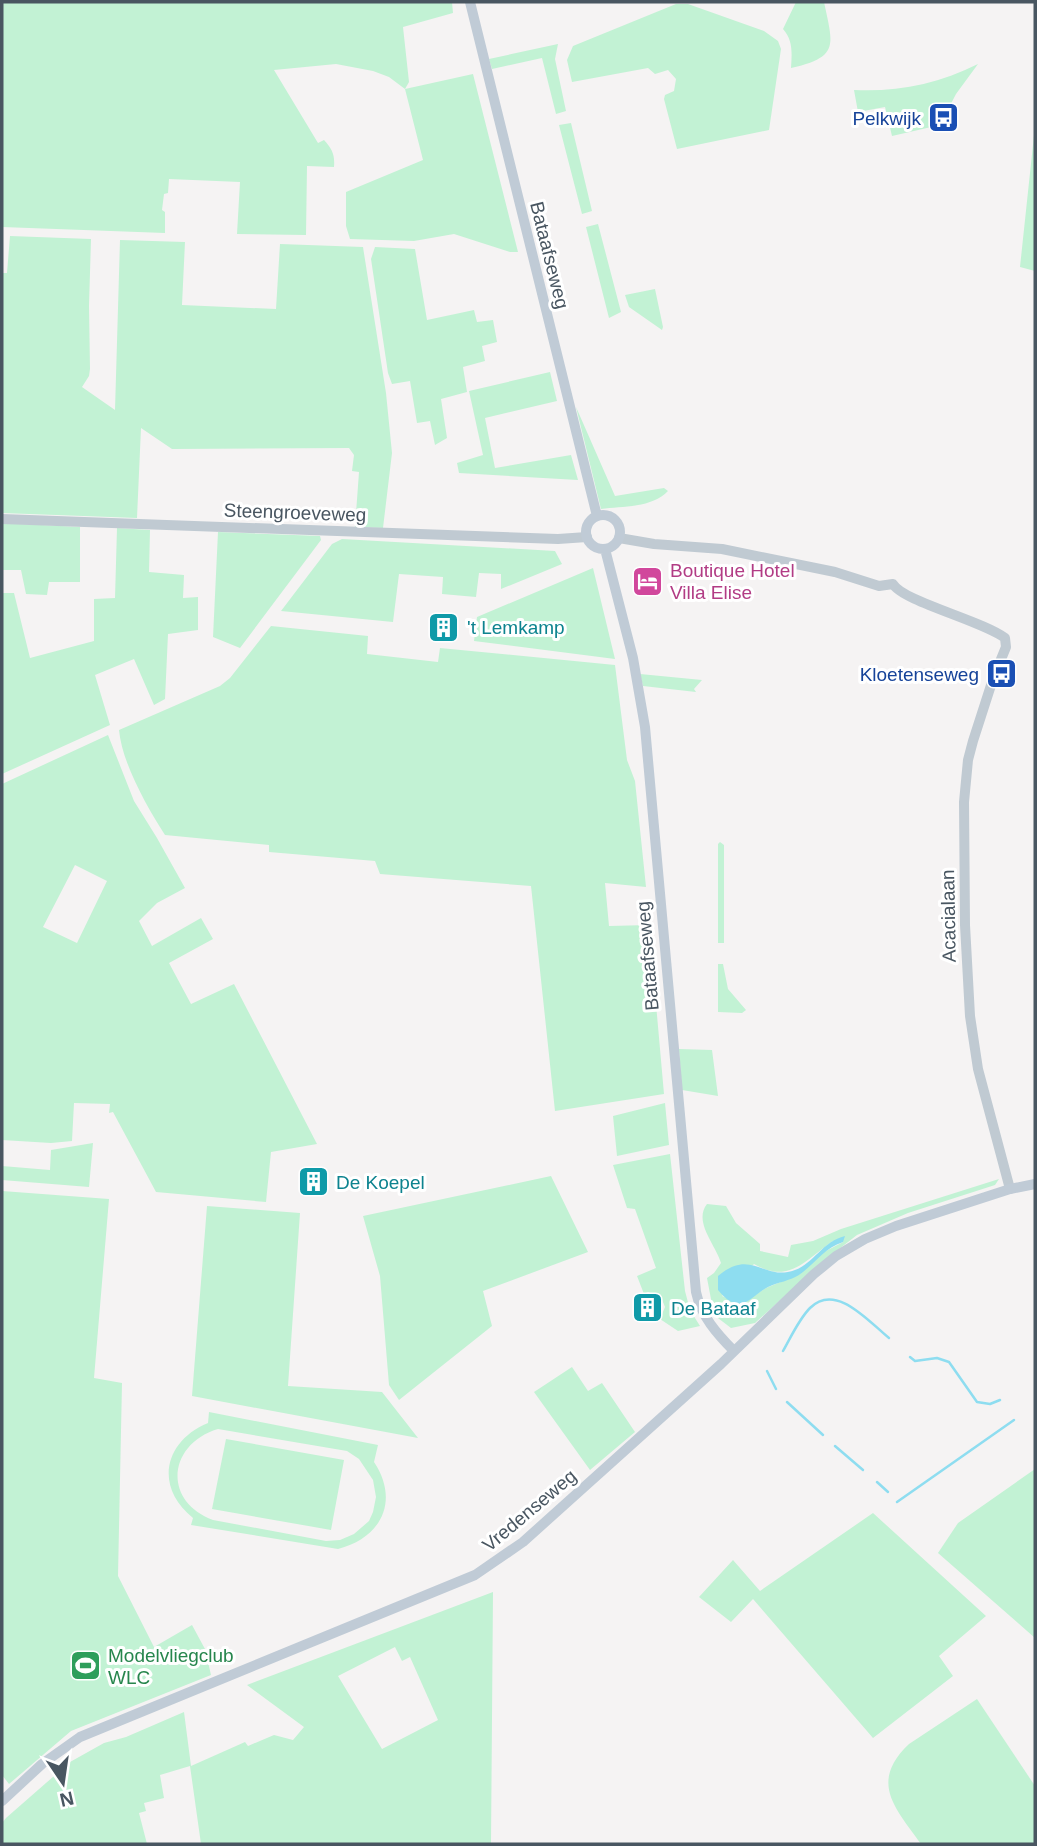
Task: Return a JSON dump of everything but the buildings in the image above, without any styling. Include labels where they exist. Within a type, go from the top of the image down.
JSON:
[{"type":"main road","name":"Bataafseweg","points":[[470,2],[597,516]]},
{"type":"main road","points":[[604,515],[615,520],[621,530],[614,545],[605,549],[592,545],[587,537],[587,527],[597,516],[604,515]]},
{"type":"main road","name":"Bataafseweg","points":[[605,549],[633,658],[645,727],[696,1292],[709,1323],[734,1351]]},
{"type":"main road","name":"Vredenseweg","points":[[2,1801],[51,1757],[80,1737],[447,1588],[485,1569],[523,1542],[836,1256],[896,1226],[1010,1189],[1035,1184]]},
{"type":"street","name":"Steengroeveweg","points":[[2,519],[558,539],[587,537]]},
{"type":"street","name":"Acacialaan","points":[[619,538],[654,544],[722,549],[835,572],[880,586],[892,584],[901,593],[1001,635],[1007,643],[981,713],[968,760],[964,837],[970,1016],[978,1069],[1010,1189]]},
{"type":"green space","points":[[2,2],[452,2],[453,13],[403,27],[409,82],[405,89],[389,77],[373,71],[336,64],[274,70],[318,143],[324,140],[333,155],[334,167],[307,166],[306,235],[237,234],[240,182],[169,179],[168,193],[164,194],[162,210],[165,212],[165,233],[2,227]]},
{"type":"green space","points":[[796,2],[824,2],[830,39],[825,54],[807,64],[791,68],[790,42],[783,29]]},
{"type":"green space","points":[[676,4],[688,4],[764,31],[778,41],[781,49],[769,130],[677,149],[664,99],[665,95],[674,91],[676,79],[668,70],[655,74],[648,68],[572,82],[567,60],[573,46]]},
{"type":"green space","points":[[558,44],[555,59],[566,111],[556,114],[542,58],[492,69],[489,59]]},
{"type":"green space","points":[[978,64],[956,94],[940,125],[892,136],[885,107],[858,112],[854,90],[886,90],[933,82]]},
{"type":"green space","points":[[473,74],[518,252],[510,252],[454,234],[414,241],[350,239],[346,226],[346,192],[423,160],[405,89]]},
{"type":"green space","points":[[571,123],[592,211],[582,214],[559,125]]},
{"type":"green space","points":[[1035,126],[1035,271],[1020,267]]},
{"type":"green space","points":[[598,224],[621,312],[609,318],[586,227]]},
{"type":"green space","points":[[10,236],[91,239],[90,369],[82,387],[115,410],[120,240],[185,242],[182,305],[276,309],[280,244],[363,247],[386,393],[392,453],[383,528],[355,527],[359,472],[352,471],[354,455],[349,448],[172,449],[141,428],[137,518],[2,513],[2,273],[7,273]]},
{"type":"green space","points":[[375,247],[415,249],[427,320],[474,310],[477,322],[493,320],[497,342],[482,346],[485,361],[463,367],[467,392],[441,399],[447,438],[435,445],[430,421],[417,423],[410,381],[392,384],[388,373],[371,259]]},
{"type":"green space","points":[[655,289],[662,330],[629,307],[625,295]]},
{"type":"green space","points":[[550,372],[557,401],[485,418],[495,468],[571,455],[578,480],[459,473],[457,463],[483,455],[469,391]]},
{"type":"green space","points":[[576,407],[615,496],[664,488],[668,491],[654,501],[601,509]]},
{"type":"green space","points":[[2,523],[80,527],[80,582],[49,582],[47,595],[26,594],[21,570],[2,570]]},
{"type":"green space","points":[[117,528],[150,530],[149,572],[184,575],[183,598],[198,597],[198,630],[168,634],[165,699],[154,705],[134,659],[95,675],[110,725],[2,774],[2,593],[14,593],[30,658],[94,641],[94,599],[115,598]]},
{"type":"green space","points":[[218,532],[320,536],[321,540],[240,648],[213,637]]},
{"type":"green space","points":[[342,539],[555,551],[562,564],[501,589],[501,574],[479,573],[476,597],[442,594],[443,577],[399,574],[393,622],[281,611],[332,544]]},
{"type":"green space","points":[[593,568],[615,659],[474,641],[477,617]]},
{"type":"green space","points":[[271,626],[368,636],[367,654],[438,662],[440,648],[615,665],[627,760],[635,781],[646,887],[605,883],[609,926],[649,925],[664,1094],[555,1111],[531,886],[380,874],[375,861],[269,852],[269,845],[165,835],[130,770],[119,730],[220,686],[230,678]]},
{"type":"green space","points":[[640,674],[702,680],[694,689],[696,692],[643,686]]},
{"type":"green space","points":[[108,735],[134,801],[185,888],[157,903],[139,921],[152,946],[201,918],[213,939],[169,963],[191,1004],[234,984],[317,1144],[271,1152],[266,1202],[156,1192],[113,1112],[109,1113],[110,1104],[74,1103],[72,1141],[51,1143],[2,1140],[2,784]],"holes":[[[75,865],[107,881],[77,943],[43,927]]]},
{"type":"green space","points":[[720,842],[724,845],[724,943],[718,943]]},
{"type":"green space","points":[[718,964],[723,964],[728,989],[746,1010],[742,1013],[718,1012]]},
{"type":"green space","points":[[679,1049],[712,1050],[718,1096],[682,1090]]},
{"type":"green space","points":[[665,1103],[669,1145],[617,1156],[613,1116]]},
{"type":"green space","points":[[93,1143],[89,1187],[2,1180],[2,1166],[50,1170],[51,1150]]},
{"type":"green space","points":[[670,1154],[685,1291],[690,1310],[700,1326],[678,1331],[660,1319],[665,1307],[661,1297],[648,1292],[644,1294],[637,1276],[656,1268],[635,1209],[627,1208],[613,1165]]},
{"type":"green space","points":[[551,1176],[588,1252],[483,1291],[492,1326],[399,1400],[389,1385],[380,1276],[363,1216]]},
{"type":"green space","points":[[999,1179],[995,1185],[908,1213],[857,1235],[821,1263],[755,1323],[731,1328],[714,1315],[707,1278],[721,1263],[704,1226],[703,1211],[707,1204],[726,1206],[736,1223],[760,1244],[760,1251],[788,1257],[791,1245],[813,1241],[841,1229]],"holes":[[[833,1241],[843,1242],[824,1252],[800,1274],[766,1288],[741,1304],[722,1296],[754,1264],[767,1270],[788,1271],[806,1262]]]},
{"type":"green space","points":[[2,1191],[109,1199],[94,1378],[122,1383],[118,1576],[154,1647],[192,1625],[205,1649],[211,1675],[71,1731],[9,1784],[2,1775]]},
{"type":"green space","points":[[207,1206],[300,1213],[288,1386],[382,1392],[418,1438],[192,1396]]},
{"type":"green space","points":[[572,1367],[588,1391],[602,1383],[635,1432],[590,1470],[534,1392]]},
{"type":"green space","points":[[209,1412],[378,1445],[374,1462],[382,1476],[385,1490],[382,1516],[365,1536],[338,1549],[191,1525],[193,1518],[173,1493],[169,1466],[182,1441],[208,1423]],"holes":[[[218,1429],[347,1451],[359,1459],[373,1480],[376,1497],[369,1521],[354,1534],[340,1540],[326,1541],[213,1520],[185,1500],[179,1487],[181,1459],[189,1447],[201,1436]]]},
{"type":"green space","points":[[226,1439],[344,1460],[331,1530],[212,1509]]},
{"type":"green space","points":[[1035,1469],[1035,1638],[938,1553],[958,1523]]},
{"type":"green space","points":[[873,1513],[986,1616],[939,1656],[953,1676],[873,1738],[753,1599],[731,1622],[699,1597],[733,1560],[760,1591]]},
{"type":"green space","points":[[493,1592],[491,1844],[201,1844],[190,1766],[160,1775],[164,1798],[144,1803],[146,1811],[139,1813],[147,1844],[2,1844],[2,1823],[6,1818],[70,1762],[104,1743],[126,1737],[184,1712],[191,1766],[245,1742],[248,1746],[274,1735],[293,1740],[304,1727],[247,1685]],"holes":[[[395,1647],[402,1661],[410,1657],[438,1720],[382,1749],[338,1676]]]},
{"type":"green space","points":[[977,1699],[1035,1786],[1035,1844],[921,1844],[895,1807],[890,1795],[890,1771],[909,1744]]},
{"type":"water","points":[[845,1236],[843,1242],[825,1252],[799,1275],[768,1287],[744,1303],[733,1303],[718,1290],[718,1276],[730,1268],[749,1265],[774,1272],[795,1270],[830,1243]]},
{"type":"waterway","points":[[783,1351],[810,1308],[820,1301],[830,1299],[852,1307],[889,1338]]},
{"type":"waterway","points":[[910,1357],[915,1361],[937,1358],[949,1362],[977,1402],[990,1404],[1000,1400]]},
{"type":"waterway","points":[[767,1371],[776,1389]]},
{"type":"waterway","points":[[787,1402],[823,1435]]},
{"type":"waterway","points":[[897,1502],[1014,1420]]},
{"type":"waterway","points":[[835,1446],[863,1470]]},
{"type":"waterway","points":[[877,1482],[888,1492]]},
{"type":"place","name":"Pelkwijk","points":[[944,118]]},
{"type":"place","name":"Boutique Hotel Villa Elise","points":[[647,581]]},
{"type":"place","name":"'t Lemkamp","points":[[444,627]]},
{"type":"place","name":"Kloetenseweg","points":[[1002,674]]},
{"type":"place","name":"De Koepel","points":[[313,1182]]},
{"type":"place","name":"De Bataaf","points":[[648,1308]]},
{"type":"place","name":"Modelvliegclub WLC","points":[[85,1666]]}]
